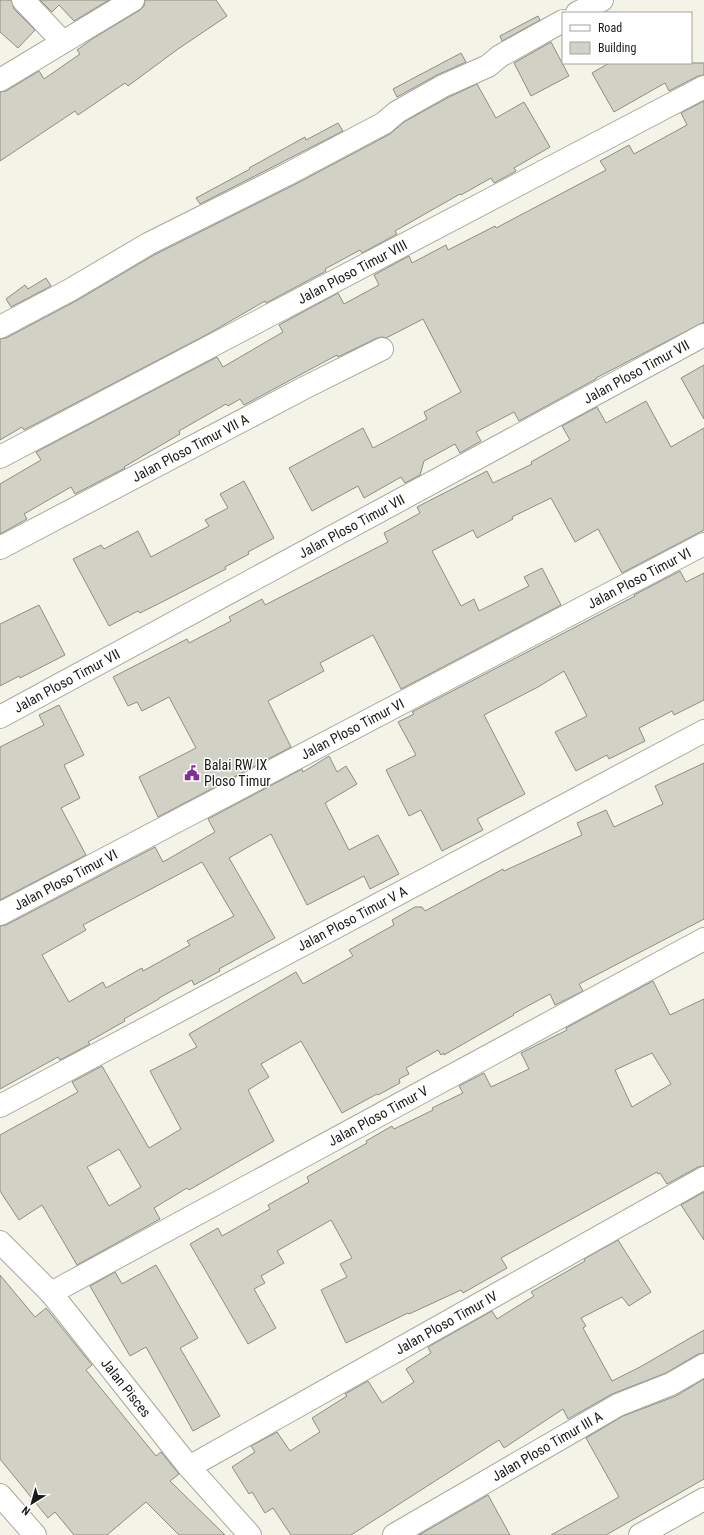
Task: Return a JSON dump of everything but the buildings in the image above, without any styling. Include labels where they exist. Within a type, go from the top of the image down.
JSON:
[{"type":"street","points":[[23,0],[63,42]]},
{"type":"street","points":[[0,80],[133,0]]},
{"type":"street","points":[[579,12],[602,0]]},
{"type":"street","points":[[0,327],[70,290],[148,244],[286,175],[384,123],[397,112],[443,86],[488,66],[500,56],[562,22]]},
{"type":"street","name":"Jalan Ploso Timur VIII","points":[[0,457],[704,87]]},
{"type":"street","name":"Jalan Ploso Timur VII","points":[[0,717],[704,335]]},
{"type":"street","name":"Jalan Ploso Timur VII A","points":[[0,548],[299,390],[382,349]]},
{"type":"street","name":"Jalan Ploso Timur VI","points":[[0,914],[704,544]]},
{"type":"street","name":"Jalan Ploso Timur V A","points":[[0,1106],[704,730]]},
{"type":"street","name":"Jalan Ploso Timur V","points":[[51,1293],[704,939]]},
{"type":"street","name":"Jalan Ploso Timur IV","points":[[189,1466],[704,1178]]},
{"type":"street","name":"Jalan Pisces","points":[[0,1242],[51,1293],[189,1466],[250,1535]]},
{"type":"street","name":"Jalan Ploso Timur III A","points":[[394,1535],[618,1405],[671,1384],[704,1365]]},
{"type":"street","points":[[0,1495],[35,1535]]},
{"type":"street","points":[[640,1535],[704,1499]]},
{"type":"place","name":"Balai RW IX Ploso Timur","points":[[192,773]]}]
